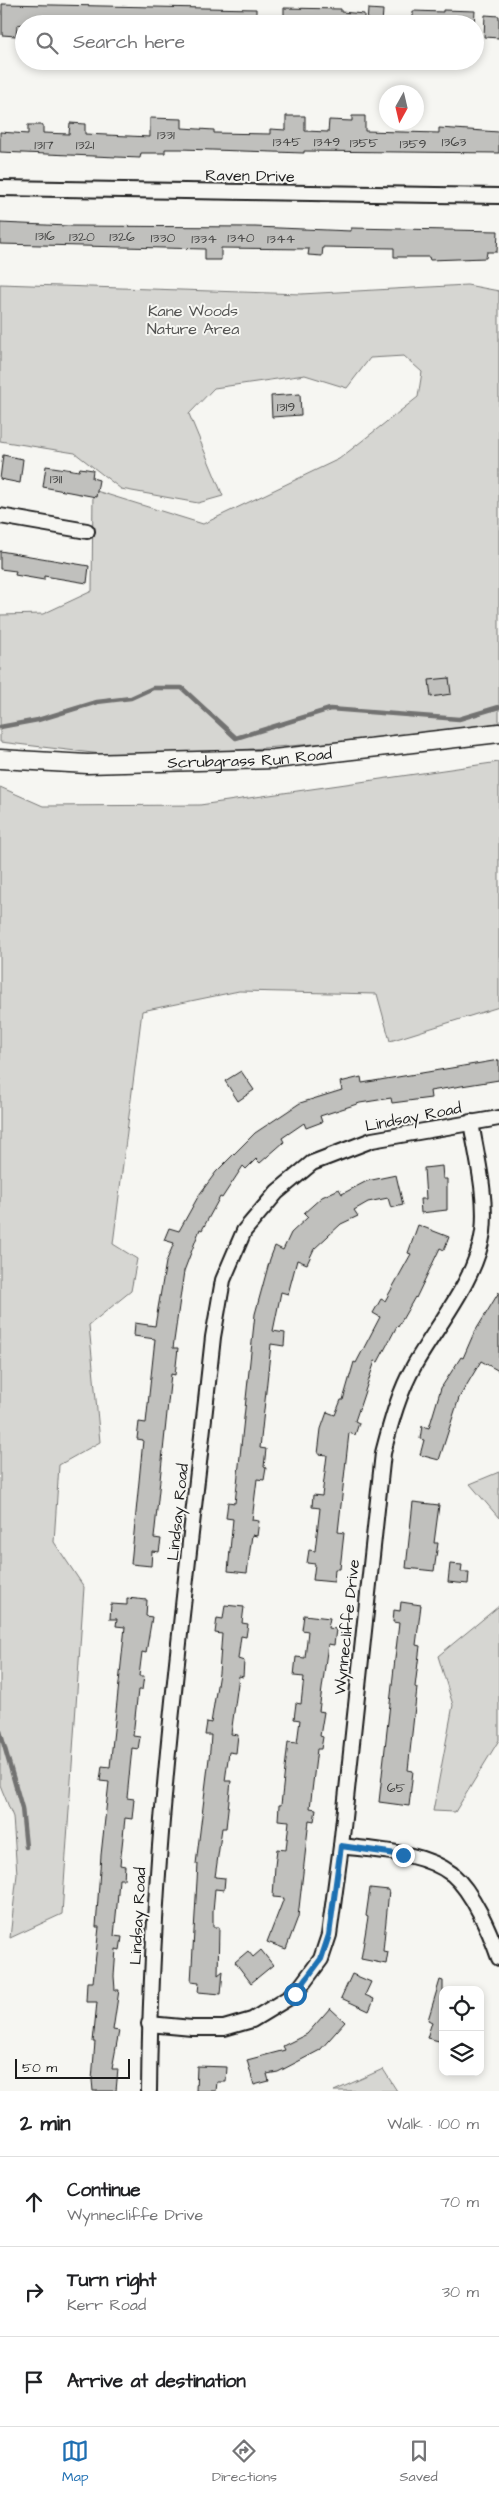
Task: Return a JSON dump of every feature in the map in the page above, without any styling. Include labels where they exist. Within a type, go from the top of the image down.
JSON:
[{"type":"street","name":"Raven Drive","points":[[0,188],[499,196]]},
{"type":"street","points":[[0,516],[87,531]]},
{"type":"street","name":"Scrubgrass Run Road","points":[[0,758],[86,764],[274,759],[499,733]]},
{"type":"street","name":"Lindsay Road","points":[[149,2091],[149,2024],[158,1860],[212,1347],[223,1280],[244,1231],[277,1192],[312,1163],[372,1140],[499,1118]]},
{"type":"street","name":"Wynnecliffe Drive","points":[[149,2024],[224,2028],[252,2020],[295,1994],[321,1959],[329,1935],[341,1846],[382,1453],[396,1402],[414,1365],[473,1267],[482,1234],[485,1204],[471,1122]]},
{"type":"street","points":[[341,1846],[420,1859],[452,1875],[472,1900],[499,1958]]},
{"type":"green space","name":"Kane Woods Nature Area","points":[[0,284],[301,294],[467,285],[499,291],[499,723],[392,738],[135,758],[0,742],[0,615],[43,614],[92,591],[93,490],[203,524],[339,459],[418,397],[422,372],[404,356],[370,358],[347,388],[305,375],[214,388],[189,414],[223,496],[198,503],[121,489],[75,453],[0,441]]},
{"type":"green space","points":[[499,762],[499,1007],[390,1041],[377,994],[239,991],[142,1011],[113,1244],[137,1259],[131,1291],[89,1325],[100,1442],[59,1465],[54,1542],[84,1587],[62,1914],[10,1938],[17,1874],[13,1817],[0,1785],[0,787],[43,806],[200,805]]},
{"type":"green space","points":[[499,1472],[499,1518],[470,1484]]},
{"type":"green space","points":[[499,1606],[499,1740],[455,1812],[433,1811],[453,1705],[438,1656]]},
{"type":"green space","points":[[383,2069],[397,2091],[334,2091]]},
{"type":"building","points":[[2,4],[256,9],[256,15],[15,15],[15,36],[2,35]]},
{"type":"building","points":[[284,8],[341,9],[341,12],[364,14],[364,15],[284,15]]},
{"type":"building","points":[[368,9],[383,10],[383,15],[368,15]]},
{"type":"building","points":[[443,10],[475,11],[475,15],[413,15],[413,11],[443,12]]},
{"type":"building","points":[[485,15],[499,16],[499,38],[484,37]]},
{"type":"building","points":[[286,116],[305,116],[305,131],[328,132],[329,120],[352,121],[352,116],[365,116],[365,131],[439,133],[439,128],[499,132],[499,153],[304,151],[304,153],[165,149],[165,153],[141,153],[140,158],[0,152],[0,132],[28,134],[28,125],[43,125],[43,133],[69,134],[70,123],[85,124],[85,134],[150,137],[150,118],[182,119],[182,128],[214,130],[214,133],[270,134],[270,129],[286,130]]},
{"type":"building","points":[[0,223],[68,226],[255,227],[351,231],[351,228],[498,231],[497,252],[487,252],[486,258],[430,260],[429,257],[394,257],[394,248],[323,247],[322,256],[308,255],[309,249],[221,248],[221,260],[205,260],[205,249],[0,244]]},
{"type":"building","points":[[300,394],[301,415],[272,417],[271,396]]},
{"type":"building","points":[[3,455],[23,459],[20,483],[0,479]]},
{"type":"building","points":[[46,466],[79,471],[80,468],[93,470],[92,478],[99,480],[96,497],[43,487]]},
{"type":"building","points":[[0,551],[89,566],[87,583],[44,576],[44,580],[15,575],[16,571],[0,569]]},
{"type":"building","points":[[449,678],[451,694],[431,697],[429,680]]},
{"type":"building","points":[[499,1060],[499,1080],[430,1091],[431,1098],[392,1103],[391,1098],[360,1103],[320,1116],[322,1122],[306,1128],[304,1123],[282,1138],[284,1142],[260,1163],[256,1159],[246,1169],[243,1166],[222,1198],[220,1197],[202,1230],[200,1229],[184,1271],[173,1348],[178,1348],[175,1375],[171,1374],[154,1538],[161,1539],[159,1552],[152,1551],[151,1566],[131,1564],[143,1440],[137,1439],[139,1422],[146,1423],[155,1339],[134,1336],[135,1323],[155,1326],[166,1262],[174,1243],[164,1240],[169,1228],[179,1231],[199,1195],[216,1172],[255,1133],[300,1103],[342,1090],[340,1082],[361,1077],[362,1083]]},
{"type":"building","points":[[241,1071],[254,1090],[238,1101],[225,1081]]},
{"type":"building","points":[[442,1166],[443,1179],[447,1179],[447,1210],[421,1213],[420,1199],[426,1199],[424,1168]]},
{"type":"building","points":[[396,1175],[403,1205],[391,1208],[388,1198],[368,1202],[354,1210],[358,1216],[341,1224],[314,1249],[307,1264],[297,1260],[288,1294],[281,1292],[273,1331],[285,1333],[284,1346],[271,1344],[260,1448],[266,1449],[264,1467],[266,1468],[264,1480],[257,1479],[252,1520],[259,1521],[257,1536],[252,1535],[247,1573],[228,1571],[233,1519],[226,1518],[228,1502],[235,1503],[255,1314],[275,1246],[283,1250],[291,1233],[308,1217],[304,1213],[322,1197],[339,1189],[342,1194],[367,1181]]},
{"type":"building","points":[[418,1225],[449,1237],[444,1250],[440,1248],[416,1298],[397,1326],[378,1362],[375,1361],[355,1421],[359,1423],[355,1435],[349,1433],[338,1532],[344,1533],[340,1569],[335,1569],[334,1582],[313,1580],[315,1564],[307,1563],[309,1550],[315,1551],[320,1508],[312,1507],[313,1495],[322,1496],[327,1455],[318,1454],[321,1429],[327,1412],[335,1415],[341,1400],[343,1400],[354,1362],[356,1363],[380,1317],[373,1313],[381,1299],[385,1301],[411,1254],[408,1253]]},
{"type":"building","points":[[499,1292],[499,1371],[481,1361],[459,1398],[439,1460],[420,1455],[424,1440],[420,1439],[422,1426],[429,1428],[441,1388],[461,1357],[463,1358],[473,1335]]},
{"type":"building","points":[[413,1502],[439,1505],[434,1543],[438,1543],[434,1571],[406,1568]]},
{"type":"building","points":[[450,1564],[462,1565],[461,1572],[469,1572],[468,1584],[448,1582]]},
{"type":"building","points":[[127,1598],[147,1600],[146,1616],[152,1617],[146,1653],[142,1652],[139,1676],[144,1676],[142,1690],[138,1690],[133,1736],[140,1737],[138,1749],[132,1748],[127,1798],[134,1799],[132,1819],[125,1818],[120,1865],[125,1866],[124,1879],[119,1879],[114,1936],[122,1937],[120,1950],[116,1949],[114,1976],[115,1990],[119,1990],[113,2030],[119,2031],[112,2069],[118,2069],[116,2091],[93,2091],[95,2042],[93,2042],[97,2002],[86,2002],[87,1982],[93,1982],[99,1927],[96,1927],[101,1855],[109,1782],[100,1781],[102,1766],[110,1767],[125,1627],[116,1626],[117,1619],[110,1619],[111,1604],[127,1605]]},
{"type":"building","points":[[401,1602],[421,1605],[416,1645],[420,1646],[415,1687],[417,1688],[408,1770],[413,1771],[409,1806],[379,1802],[399,1623],[393,1622],[394,1610],[400,1611]]},
{"type":"building","points":[[225,1605],[244,1607],[242,1623],[248,1624],[246,1637],[241,1636],[238,1659],[244,1661],[243,1677],[239,1676],[231,1734],[238,1735],[236,1753],[229,1752],[225,1781],[231,1781],[226,1828],[222,1828],[215,1877],[225,1878],[224,1890],[215,1889],[213,1911],[213,1927],[219,1927],[218,1975],[223,1971],[221,1994],[198,1992],[199,1983],[191,1982],[198,1864],[196,1864],[211,1735],[205,1735],[207,1722],[211,1723],[219,1673],[222,1634],[215,1633],[217,1618],[223,1619]]},
{"type":"building","points":[[304,1615],[330,1618],[328,1628],[336,1629],[334,1645],[328,1644],[319,1711],[324,1712],[320,1736],[323,1737],[321,1749],[317,1749],[310,1808],[316,1809],[314,1821],[309,1820],[298,1917],[286,1949],[267,1942],[284,1898],[273,1897],[277,1849],[286,1850],[289,1821],[278,1820],[279,1805],[281,1805],[288,1742],[297,1743],[300,1720],[294,1719],[296,1703],[301,1704],[304,1677],[294,1676],[296,1657],[305,1658],[308,1631],[302,1630]]},
{"type":"building","points":[[370,1888],[389,1890],[383,1951],[388,1952],[386,1964],[361,1959],[368,1917],[366,1916]]},
{"type":"building","points":[[261,1950],[273,1965],[251,1983],[235,1962],[248,1951],[253,1957]]},
{"type":"building","points":[[352,1974],[371,1982],[365,1995],[374,1999],[369,2011],[341,1998]]},
{"type":"building","points":[[440,1980],[443,1981],[443,1986],[439,1986],[439,2041],[427,2038],[432,2022],[428,2020]]},
{"type":"building","points":[[330,2008],[345,2022],[320,2050],[278,2072],[267,2074],[269,2081],[254,2085],[247,2060],[285,2050],[283,2046],[307,2034]]},
{"type":"building","points":[[197,2066],[227,2067],[226,2082],[217,2082],[216,2091],[196,2091]]},
{"type":"waterway","points":[[0,727],[38,720],[97,702],[131,698],[153,688],[182,688],[236,738],[330,709],[459,719],[499,707]]},
{"type":"waterway","points":[[0,1731],[22,1808],[26,1847]]},
{"type":"route","points":[[295,1994],[321,1959],[329,1935],[341,1846],[403,1855]]}]
